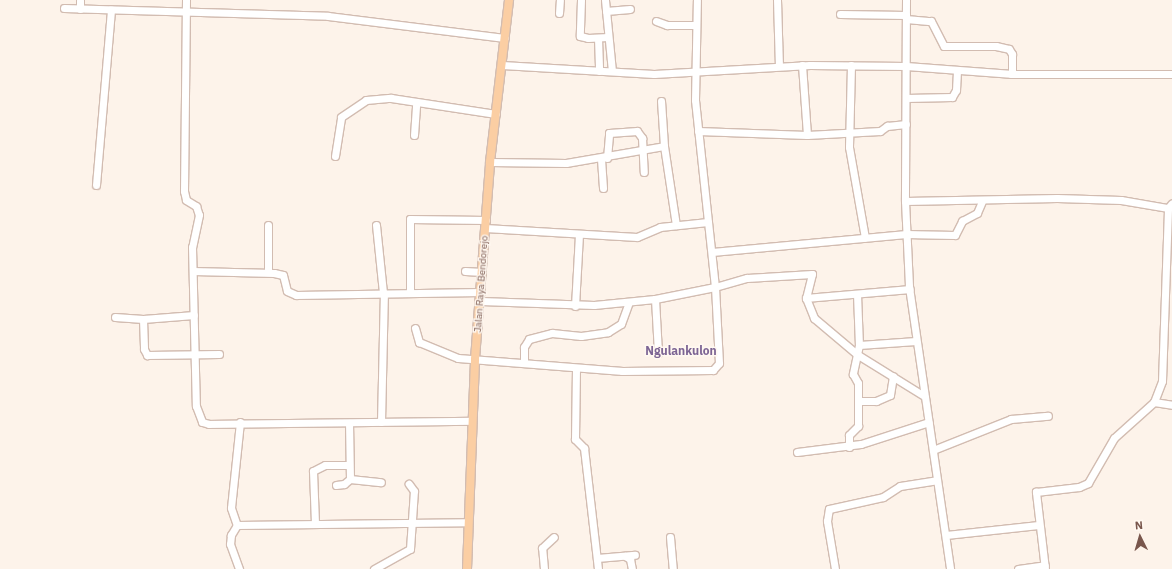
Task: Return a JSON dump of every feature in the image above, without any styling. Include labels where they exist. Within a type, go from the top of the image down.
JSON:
[{"type":"main road","name":"Jalan Raya Bendorejo","points":[[467,569],[466,522],[475,359],[481,301],[490,162],[509,0]]},
{"type":"street","points":[[80,0],[80,9]]},
{"type":"street","points":[[186,0],[186,200],[196,206],[199,215],[192,247],[196,406],[202,422],[209,424],[240,422],[349,423],[471,421]]},
{"type":"street","points":[[559,13],[560,0]]},
{"type":"street","points":[[581,0],[580,36],[598,38],[608,37]]},
{"type":"street","points":[[605,0],[612,71]]},
{"type":"street","points":[[415,328],[419,342],[442,349],[458,358],[576,368],[660,373],[717,368],[715,287],[698,131],[694,72],[697,0]]},
{"type":"street","points":[[777,0],[780,66]]},
{"type":"street","points":[[906,0],[905,201],[910,289],[916,341],[950,569]]},
{"type":"street","points":[[64,8],[111,10],[186,10],[328,16],[349,20],[505,38]]},
{"type":"street","points":[[96,185],[111,10]]},
{"type":"street","points":[[606,11],[630,10]]},
{"type":"street","points":[[840,14],[906,17],[931,22],[944,46],[996,46],[1009,49],[1012,54],[1012,74]]},
{"type":"street","points":[[656,21],[667,25],[696,25]]},
{"type":"street","points":[[598,38],[599,71]]},
{"type":"street","points":[[502,65],[599,71],[694,72],[802,65],[851,65],[906,66],[1012,74],[1172,74]]},
{"type":"street","points":[[802,65],[807,135]]},
{"type":"street","points":[[851,65],[849,133],[865,238]]},
{"type":"street","points":[[906,98],[952,97],[956,90],[957,71]]},
{"type":"street","points":[[335,156],[340,117],[358,103],[381,98],[496,114]]},
{"type":"street","points":[[661,101],[664,146],[676,225]]},
{"type":"street","points":[[414,135],[416,103]]},
{"type":"street","points":[[698,131],[807,135],[880,130],[886,126],[906,124]]},
{"type":"street","points":[[603,188],[604,159],[610,132],[637,131],[642,138],[644,172]]},
{"type":"street","points":[[490,162],[566,163],[604,159],[664,146]]},
{"type":"street","points":[[905,201],[1114,200],[1170,205],[1164,358],[1162,381],[1154,402],[1114,438],[1088,482],[1078,487],[1036,492],[1038,525],[1045,567],[1018,569]]},
{"type":"street","points":[[712,252],[906,234],[955,235],[962,221],[977,213],[982,201]]},
{"type":"street","points":[[410,293],[410,219],[486,224],[578,234],[637,237],[660,227],[708,222]]},
{"type":"street","points":[[268,225],[268,272]]},
{"type":"street","points":[[376,225],[384,293],[381,422]]},
{"type":"street","points":[[575,306],[578,234]]},
{"type":"street","points":[[193,270],[268,272],[282,275],[287,291],[296,295],[481,292]]},
{"type":"street","points":[[465,271],[482,272]]},
{"type":"street","points":[[481,301],[575,306],[628,302],[655,299],[715,287],[747,278],[812,274],[806,298],[814,318],[858,352],[924,396]]},
{"type":"street","points":[[806,298],[910,289]]},
{"type":"street","points":[[849,447],[848,434],[858,426],[858,383],[853,374],[858,352],[857,294]]},
{"type":"street","points":[[655,299],[658,353]]},
{"type":"street","points":[[524,364],[524,347],[529,339],[552,333],[581,336],[608,332],[621,324],[628,302]]},
{"type":"street","points":[[115,317],[143,319],[194,315]]},
{"type":"street","points":[[143,319],[144,349],[147,355],[219,354]]},
{"type":"street","points":[[858,352],[916,341]]},
{"type":"street","points":[[576,368],[575,439],[584,448],[598,569]]},
{"type":"street","points":[[858,401],[876,401],[890,395],[893,376]]},
{"type":"street","points":[[1154,402],[1172,405]]},
{"type":"street","points":[[933,450],[1011,419],[1048,416]]},
{"type":"street","points":[[237,525],[231,508],[240,422]]},
{"type":"street","points":[[797,452],[849,447],[884,439],[928,422]]},
{"type":"street","points":[[349,423],[350,479]]},
{"type":"street","points":[[315,523],[313,471],[325,465],[349,465]]},
{"type":"street","points":[[336,485],[344,484],[350,479],[381,482]]},
{"type":"street","points":[[835,569],[827,521],[829,509],[879,498],[900,486],[937,480]]},
{"type":"street","points":[[374,569],[410,549],[414,491],[409,484]]},
{"type":"street","points":[[237,525],[466,522]]},
{"type":"street","points":[[237,525],[231,535],[230,544],[239,569]]},
{"type":"street","points":[[946,535],[1038,525]]},
{"type":"street","points":[[544,569],[542,548],[554,537]]},
{"type":"street","points":[[670,537],[673,569]]},
{"type":"street","points":[[597,558],[635,555]]},
{"type":"street","points":[[625,556],[630,559],[632,569]]},
{"type":"district","name":"Ngulankulon","points":[[681,351]]}]
